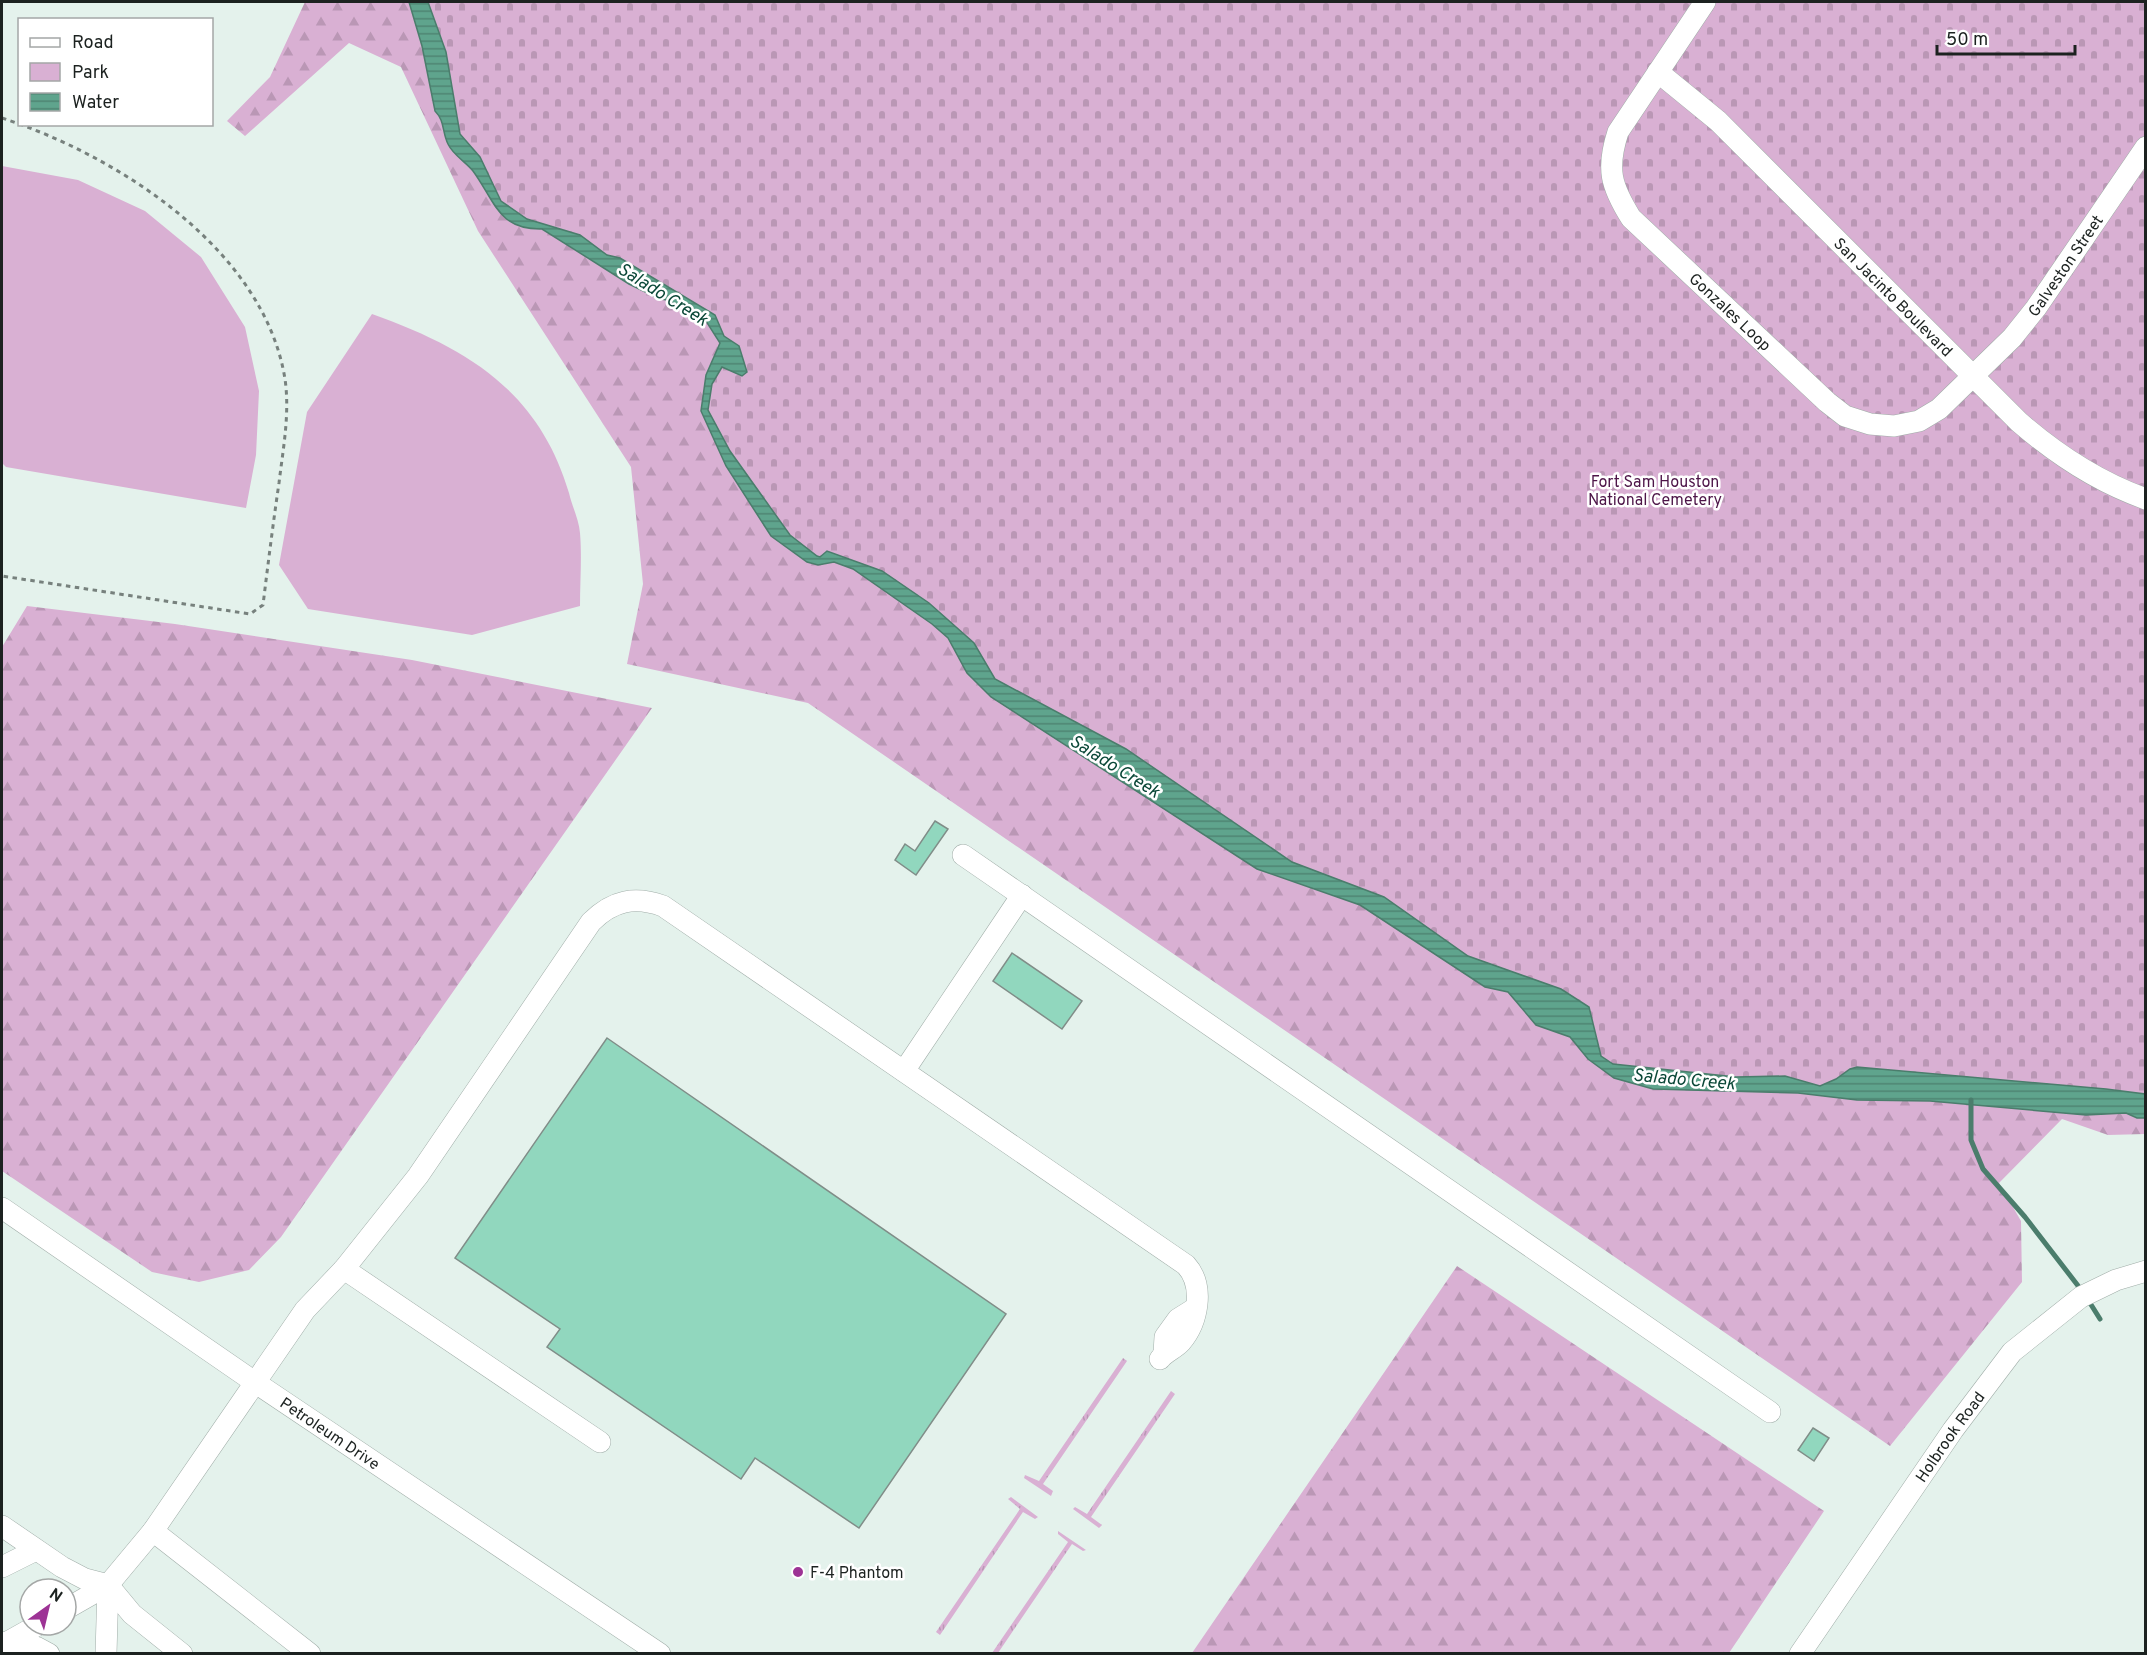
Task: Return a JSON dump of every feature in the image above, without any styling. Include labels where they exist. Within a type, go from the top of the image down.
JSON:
[{"type":"street","name":"Gonzales Loop","points":[[1706,2],[1618,132],[1611,154],[1611,175],[1618,197],[1631,218],[1827,402],[1845,416],[1870,424],[1894,426],[1919,421],[1939,409],[1973,376]]},
{"type":"street","name":"San Jacinto Boulevard","points":[[1658,72],[1718,121],[2019,422],[2050,449],[2094,477],[2145,499]]},
{"type":"street","name":"Galveston Street","points":[[1973,376],[2012,338],[2036,308],[2145,147]]},
{"type":"street","points":[[963,855],[1770,1412]]},
{"type":"street","points":[[904,1071],[1022,895]]},
{"type":"street","points":[[78,1602],[108,1585],[153,1531],[305,1310],[344,1269],[418,1176],[591,922],[615,904],[634,900],[663,906],[904,1071],[964,1115],[1186,1265],[1198,1287],[1193,1324],[1179,1345],[1162,1356]]},
{"type":"street","name":"Petroleum Drive","points":[[2,1208],[256,1383],[660,1653]]},
{"type":"street","points":[[344,1269],[600,1442]]},
{"type":"street","name":"Holbrook Road","points":[[1800,1653],[1946,1440],[2012,1352],[2081,1297],[2115,1280],[2145,1271]]},
{"type":"street","points":[[2,1526],[36,1550],[85,1579],[108,1585],[132,1614],[182,1653]]},
{"type":"street","points":[[153,1531],[310,1653]]},
{"type":"street","points":[[2,1567],[36,1550]]},
{"type":"street","points":[[106,1653],[108,1585]]},
{"type":"street","points":[[4,1644],[18,1636]]},
{"type":"street","points":[[4,1644],[36,1647],[49,1653]]},
{"type":"path","points":[[2,118],[18,124]]},
{"type":"path","points":[[2,576],[250,614],[258,610],[262,604],[286,426],[285,381],[275,336],[252,292],[218,248],[174,210],[112,169],[47,134],[24,126]]},
{"type":"green space","name":"Fort Sam Houston National Cemetery","points":[[305,2],[1372,2],[2145,712],[2145,1134],[2108,1135],[2062,1119],[1999,1183],[2021,1221],[2022,1282],[1890,1446],[808,703],[627,664],[643,584],[631,467],[478,231],[401,67],[349,43],[245,136],[227,121],[270,77]]},
{"type":"green space","name":"Fort Sam Houston National Cemetery","points":[[428,2],[2145,2],[2145,1094],[1850,1069],[1837,1079],[1820,1086],[1785,1076],[1736,1077],[1613,1064],[1601,1056],[1561,989],[1468,956],[1384,897],[1292,862],[1126,749],[995,679],[974,643],[929,603],[882,571],[817,556],[790,536],[730,451],[708,409],[712,384],[722,366],[742,375],[739,346],[724,336],[715,315],[620,258],[607,255],[580,235],[527,219],[501,201],[480,157],[460,134],[446,52]]},
{"type":"green space","points":[[2,166],[78,180],[145,211],[201,257],[245,327],[259,391],[256,455],[246,508],[6,467],[2,463]]},
{"type":"green space","points":[[372,314],[439,342],[468,359],[495,378],[519,401],[539,427],[556,457],[578,523],[581,551],[580,606],[472,635],[308,609],[279,565],[307,412]]},
{"type":"green space","points":[[27,606],[175,624],[412,660],[652,708],[281,1237],[249,1270],[199,1282],[152,1272],[2,1171],[2,647]]},
{"type":"green space","points":[[1457,1266],[1824,1511],[1729,1653],[1192,1653]]},
{"type":"green space","points":[[1123,1358],[1127,1361],[1043,1484],[1053,1491],[1051,1496],[1024,1478],[1025,1475],[1039,1481]]},
{"type":"green space","points":[[1171,1391],[1175,1394],[1091,1517],[1102,1525],[1099,1528],[1073,1509],[1075,1507],[1087,1514]]},
{"type":"green space","points":[[1011,1497],[1038,1517],[1035,1519],[1023,1512],[940,1635],[936,1632],[1020,1509],[1008,1499]]},
{"type":"green space","points":[[1058,1531],[1086,1550],[1083,1551],[1072,1544],[998,1653],[992,1653],[1068,1542],[1058,1534]]},
{"type":"water","name":"Salado Creek","points":[[409,2],[428,2],[446,52],[460,134],[480,157],[501,201],[527,219],[580,235],[607,255],[620,258],[715,315],[724,336],[739,346],[747,372],[742,376],[722,367],[712,384],[708,410],[730,451],[790,535],[817,556],[820,557],[827,551],[882,571],[929,603],[974,643],[995,679],[1126,749],[1292,862],[1384,897],[1468,956],[1561,989],[1589,1007],[1601,1056],[1613,1064],[1736,1077],[1785,1076],[1820,1086],[1857,1067],[2106,1089],[2145,1094],[2145,1118],[2137,1118],[2126,1113],[2086,1115],[1930,1101],[1857,1100],[1798,1093],[1653,1089],[1614,1078],[1588,1059],[1570,1037],[1536,1025],[1508,992],[1485,987],[1360,905],[1257,869],[991,697],[967,673],[948,638],[932,624],[853,569],[834,562],[818,565],[807,562],[771,536],[726,466],[701,411],[706,375],[720,343],[706,321],[668,300],[660,299],[629,284],[542,229],[516,225],[499,212],[473,171],[453,152],[446,140],[440,119],[435,111],[422,46]]},
{"type":"building","points":[[935,821],[948,829],[916,875],[895,860],[905,844],[915,851]]},
{"type":"building","points":[[1012,953],[1082,1001],[1062,1029],[993,981]]},
{"type":"building","points":[[607,1038],[1006,1314],[859,1528],[755,1458],[741,1479],[547,1347],[560,1329],[455,1258]]},
{"type":"building","points":[[1813,1428],[1829,1438],[1814,1461],[1798,1450]]},
{"type":"waterway","points":[[1971,1100],[1971,1140],[1983,1169],[2025,1217],[2079,1287]]},
{"type":"waterway","points":[[2090,1303],[2100,1319]]},
{"type":"place","name":"F-4 Phantom","points":[[798,1572]]}]
